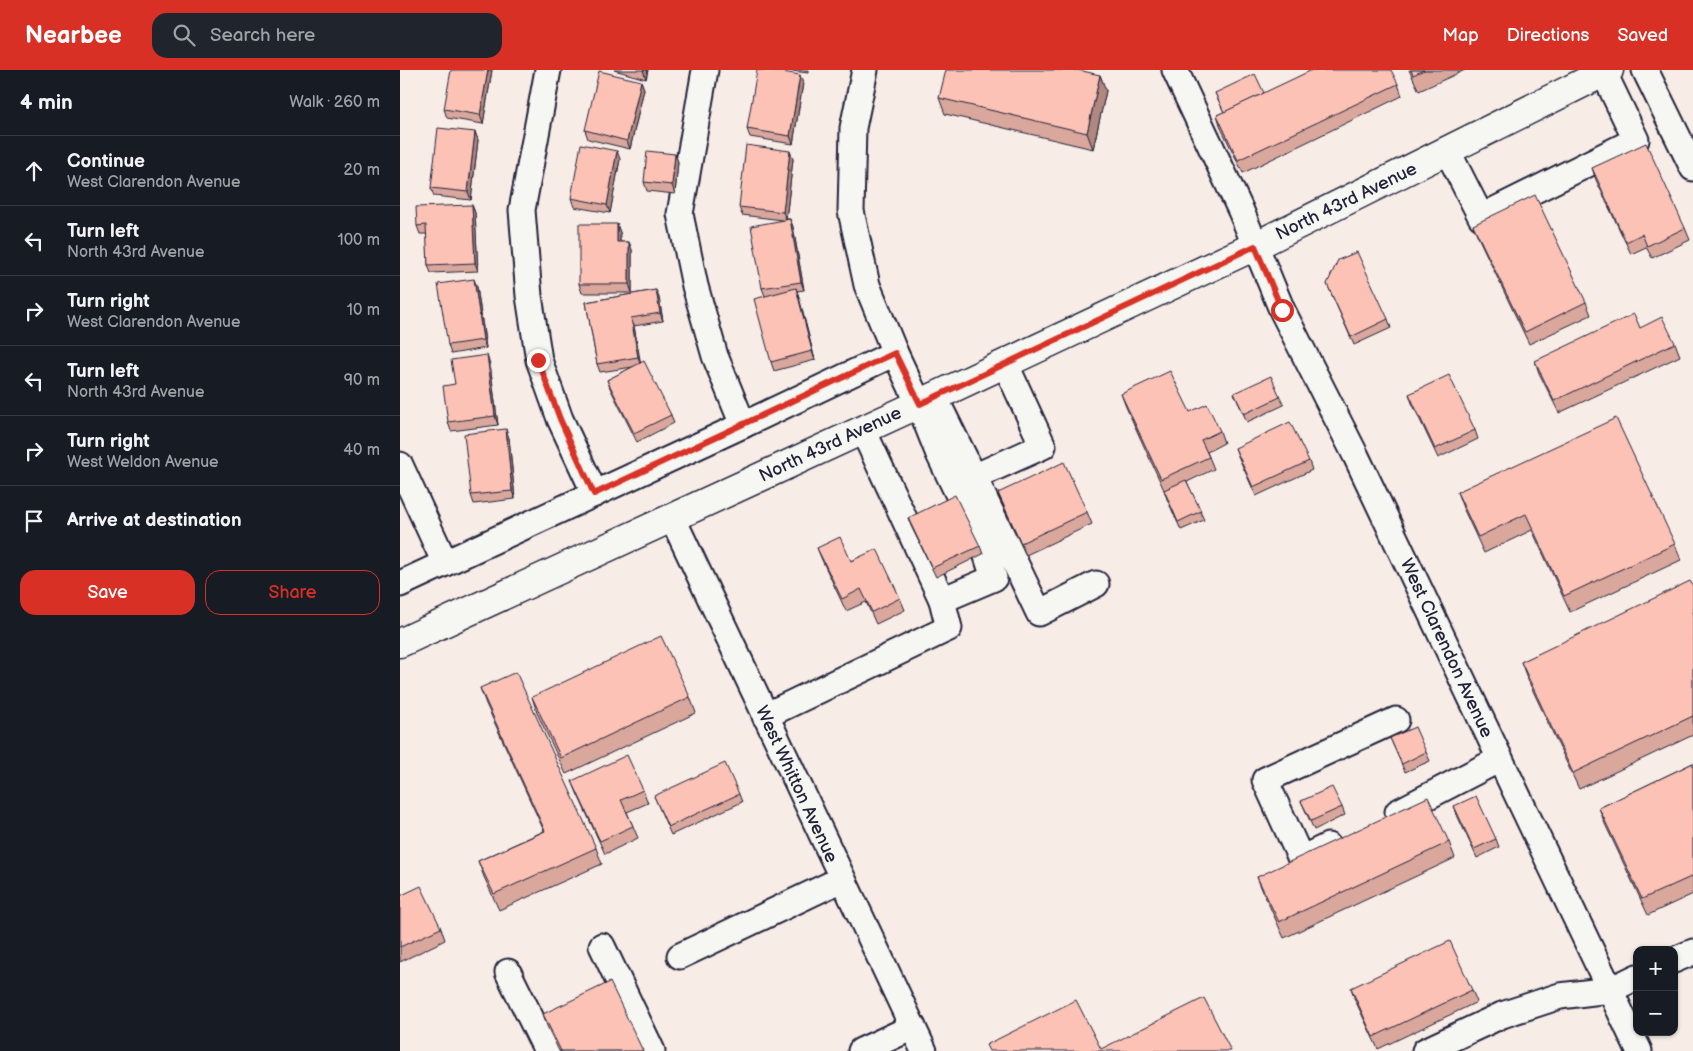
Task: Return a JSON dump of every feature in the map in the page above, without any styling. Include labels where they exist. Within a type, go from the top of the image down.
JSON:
[{"type":"main road","name":"North 43rd Avenue","points":[[400,643],[863,430],[1255,246],[1606,71]]},
{"type":"street","points":[[548,70],[522,210],[529,296],[538,360],[560,419],[594,494]]},
{"type":"street","points":[[705,70],[680,214],[695,286],[715,356],[744,425]]},
{"type":"street","points":[[865,70],[852,128],[850,211],[867,284],[895,353],[927,400],[974,477],[1039,613],[1096,584]]},
{"type":"street","name":"West Clarendon Avenue","points":[[1174,70],[1241,211],[1282,310],[1356,456],[1639,1051]]},
{"type":"street","points":[[1645,70],[1693,168]]},
{"type":"street","points":[[1447,150],[1481,217],[1636,140],[1606,71]]},
{"type":"street","points":[[400,584],[895,353]]},
{"type":"street","points":[[974,477],[1043,446],[1004,363]]},
{"type":"street","points":[[927,400],[938,452],[986,550],[994,578],[942,600]]},
{"type":"street","points":[[765,716],[949,628],[942,600],[863,430]]},
{"type":"street","points":[[400,465],[445,563]]},
{"type":"street","name":"West Whitton Avenue","points":[[672,517],[924,1051]]},
{"type":"street","points":[[1345,838],[1301,859],[1264,780],[1396,720]]},
{"type":"street","points":[[1380,821],[1500,759]]},
{"type":"street","points":[[680,956],[842,879]]},
{"type":"street","points":[[602,946],[652,1051]]},
{"type":"street","points":[[508,972],[547,1051]]},
{"type":"street","points":[[1425,1051],[1510,1012],[1560,996],[1610,990],[1633,980]]},
{"type":"street","points":[[861,1051],[913,1028]]},
{"type":"building","points":[[451,70],[488,70],[480,115],[444,109]]},
{"type":"building","points":[[757,70],[771,70],[800,75],[790,136],[747,129]]},
{"type":"building","points":[[946,70],[1078,70],[1100,75],[1087,133],[939,98]]},
{"type":"building","points":[[1312,70],[1391,70],[1398,84],[1238,160],[1217,115]]},
{"type":"building","points":[[1411,70],[1424,70],[1413,75]]},
{"type":"building","points":[[599,71],[641,81],[627,141],[585,130]]},
{"type":"building","points":[[1255,74],[1264,93],[1224,112],[1215,93]]},
{"type":"building","points":[[438,128],[475,132],[468,192],[431,188]]},
{"type":"building","points":[[1646,143],[1685,228],[1647,246],[1642,234],[1626,242],[1592,168]]},
{"type":"building","points":[[581,144],[617,151],[607,205],[571,198]]},
{"type":"building","points":[[746,145],[790,151],[783,212],[739,207]]},
{"type":"building","points":[[647,151],[675,154],[672,185],[644,182]]},
{"type":"building","points":[[1535,195],[1586,302],[1525,332],[1473,225]]},
{"type":"building","points":[[472,205],[475,263],[428,265],[426,225],[417,226],[416,207]]},
{"type":"building","points":[[790,219],[801,282],[762,288],[751,226]]},
{"type":"building","points":[[579,224],[617,224],[617,242],[629,242],[629,284],[579,284]]},
{"type":"building","points":[[1357,252],[1388,319],[1351,337],[1327,284],[1338,260]]},
{"type":"building","points":[[474,279],[483,340],[448,345],[438,284]]},
{"type":"building","points":[[796,288],[812,351],[771,362],[754,299]]},
{"type":"building","points":[[656,290],[660,313],[631,318],[638,357],[597,364],[586,302]]},
{"type":"building","points":[[1634,314],[1640,328],[1662,317],[1675,343],[1554,401],[1535,361]]},
{"type":"building","points":[[487,355],[495,416],[448,422],[443,386],[455,384],[451,360]]},
{"type":"building","points":[[644,361],[671,415],[634,433],[607,380]]},
{"type":"building","points":[[1170,371],[1190,412],[1207,404],[1220,431],[1201,440],[1209,457],[1161,479],[1121,394]]},
{"type":"building","points":[[1449,375],[1475,430],[1435,449],[1409,394]]},
{"type":"building","points":[[1271,376],[1280,397],[1244,414],[1234,393]]},
{"type":"building","points":[[1616,418],[1675,544],[1564,596],[1526,514],[1478,537],[1457,492]]},
{"type":"building","points":[[1290,422],[1309,461],[1253,487],[1235,448]]},
{"type":"building","points":[[506,429],[512,491],[471,495],[464,434]]},
{"type":"building","points":[[1064,462],[1087,512],[1021,543],[998,493]]},
{"type":"building","points":[[1186,480],[1201,511],[1178,522],[1164,490]]},
{"type":"building","points":[[955,495],[980,546],[932,568],[908,518]]},
{"type":"building","points":[[840,537],[851,561],[877,549],[900,598],[872,612],[861,589],[842,599],[817,548]]},
{"type":"building","points":[[1690,581],[1693,586],[1693,716],[1573,773],[1521,662]]},
{"type":"building","points":[[661,636],[690,697],[561,758],[532,697]]},
{"type":"building","points":[[516,672],[596,848],[494,894],[478,861],[545,831],[480,688]]},
{"type":"building","points":[[1415,727],[1426,752],[1402,764],[1390,738]]},
{"type":"building","points":[[627,755],[643,790],[621,800],[633,826],[600,841],[572,781]]},
{"type":"building","points":[[725,763],[739,794],[668,827],[654,796]]},
{"type":"building","points":[[1693,763],[1693,876],[1642,899],[1599,808]]},
{"type":"building","points":[[1332,787],[1342,807],[1311,821],[1301,801]]},
{"type":"building","points":[[1476,796],[1496,839],[1474,849],[1454,806]]},
{"type":"building","points":[[1428,797],[1449,842],[1279,922],[1257,877]]},
{"type":"building","points":[[421,886],[441,928],[400,947],[400,896]]},
{"type":"building","points":[[1450,941],[1472,990],[1373,1037],[1351,988]]},
{"type":"building","points":[[610,982],[643,1051],[561,1051],[543,1014]]},
{"type":"building","points":[[1204,998],[1231,1051],[989,1051],[986,1045],[1076,1000],[1101,1049]]},
{"type":"route","points":[[538,360],[560,419],[594,494],[895,353],[920,404],[1255,246],[1282,310]]}]
